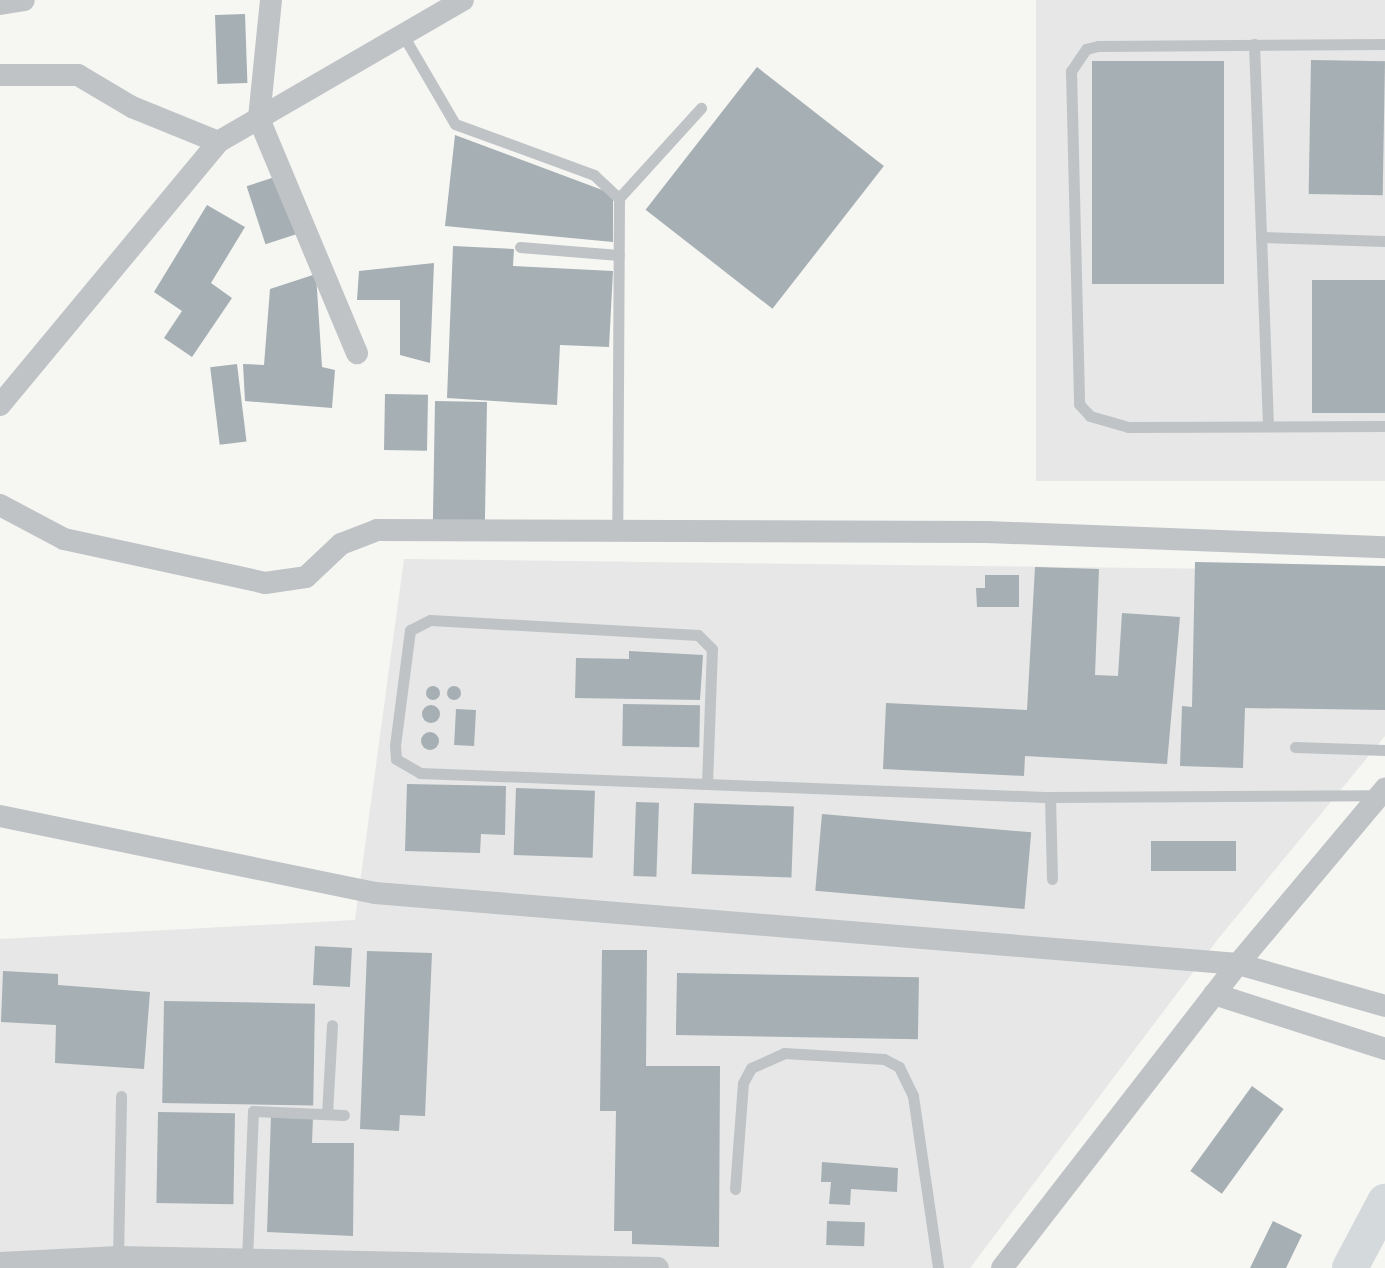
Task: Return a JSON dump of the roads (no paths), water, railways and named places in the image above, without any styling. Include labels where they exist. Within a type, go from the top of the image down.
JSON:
[{"type":"main road","points":[[1350,1268],[1385,1202]]},
{"type":"street","points":[[0,4],[24,0]]},
{"type":"street","points":[[271,0],[259,119],[357,353]]},
{"type":"street","points":[[0,405],[218,142],[463,0]]},
{"type":"street","points":[[0,75],[78,75],[132,107],[218,142]]},
{"type":"street","points":[[0,505],[64,539],[265,583],[306,577],[341,544],[377,530],[987,532],[1385,547]]},
{"type":"street","points":[[1002,1268],[1214,994],[1382,792]]},
{"type":"street","points":[[0,816],[375,893],[1238,964],[1385,1006]]},
{"type":"street","points":[[1214,994],[1385,1049]]},
{"type":"street","points":[[0,1263],[118,1257],[658,1268]]},
{"type":"lane","points":[[403,35],[455,124],[594,175],[611,185],[619,198],[617,530]]},
{"type":"lane","points":[[1254,44],[1268,424]]},
{"type":"lane","points":[[1385,44],[1098,46],[1076,59],[1075,390],[1090,416],[1107,424],[1385,426]]},
{"type":"lane","points":[[619,198],[701,108]]},
{"type":"lane","points":[[1261,237],[1385,241]]},
{"type":"lane","points":[[520,247],[619,255]]},
{"type":"lane","points":[[707,784],[712,649],[706,639],[682,632],[430,620],[410,630],[395,745],[406,769],[707,784],[1050,797],[1382,792]]},
{"type":"lane","points":[[1295,747],[1385,750]]},
{"type":"lane","points":[[1050,797],[1052,879]]},
{"type":"lane","points":[[327,1114],[332,1025]]},
{"type":"lane","points":[[735,1189],[743,1083],[751,1068],[784,1053],[884,1059],[899,1067],[913,1096],[938,1268]]},
{"type":"lane","points":[[118,1257],[121,1096]]},
{"type":"lane","points":[[247,1260],[253,1111],[344,1115]]}]
